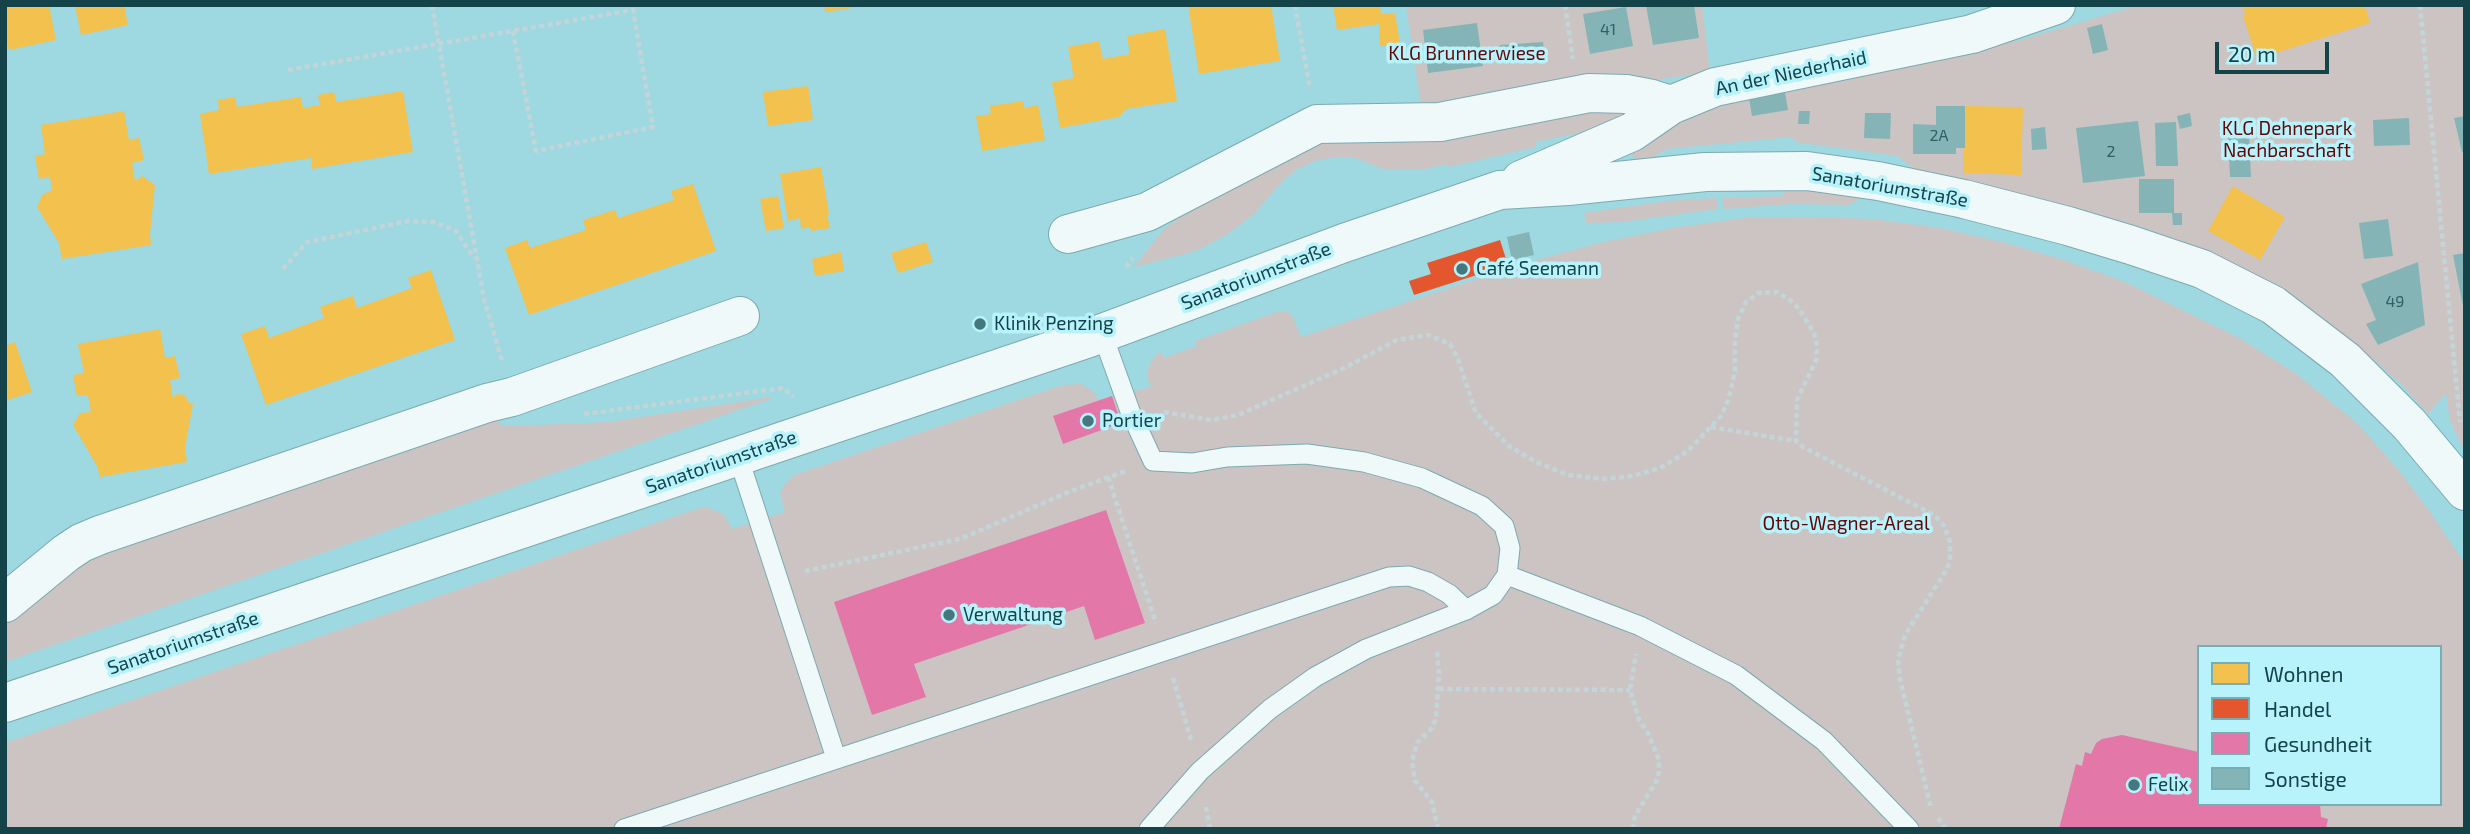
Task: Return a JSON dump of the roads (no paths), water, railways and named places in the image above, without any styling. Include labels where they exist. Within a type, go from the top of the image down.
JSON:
[{"type":"street","name":"An der Niederhaid","points":[[1500,190],[1632,132],[1671,105],[1714,87],[1972,34],[2056,5]]},
{"type":"street","points":[[1068,234],[1147,212],[1317,124],[1440,122],[1589,93],[1626,94],[1671,105]]},
{"type":"street","name":"Sanatoriumstraße","points":[[5,703],[1102,333],[1344,243],[1500,190],[1705,172],[1807,171],[1903,186],[2068,226],[2202,269],[2273,305],[2345,360],[2409,424],[2465,491]]},
{"type":"street","points":[[5,603],[66,553],[100,535],[487,403],[512,397],[740,316]]},
{"type":"lane","points":[[1102,333],[1130,411],[1153,461],[1192,463],[1227,457],[1307,454],[1364,461],[1422,478],[1482,506],[1504,526],[1510,548],[1507,575],[1493,595],[1466,610],[1366,649],[1315,677],[1270,709],[1200,771],[1149,829]]},
{"type":"lane","points":[[738,456],[836,758]]},
{"type":"lane","points":[[1507,575],[1640,626],[1736,675],[1824,741],[1909,829]]},
{"type":"lane","points":[[624,829],[1389,578],[1409,576],[1428,582],[1449,594],[1466,610]]},
{"type":"place","name":"Café Seemann","points":[[1462,269]]},
{"type":"place","name":"Klinik Penzing","points":[[980,324]]},
{"type":"place","name":"Portier","points":[[1088,421]]},
{"type":"place","name":"Verwaltung","points":[[949,615]]},
{"type":"place","name":"Felix","points":[[2134,785]]},
{"type":"park label","name":"KLG Brunnerwiese","points":[[1467,54]]},
{"type":"park label","name":"KLG Dehnepark Nachbarschaft","points":[[2287,140]]},
{"type":"park label","name":"Otto-Wagner-Areal","points":[[1846,524]]}]
